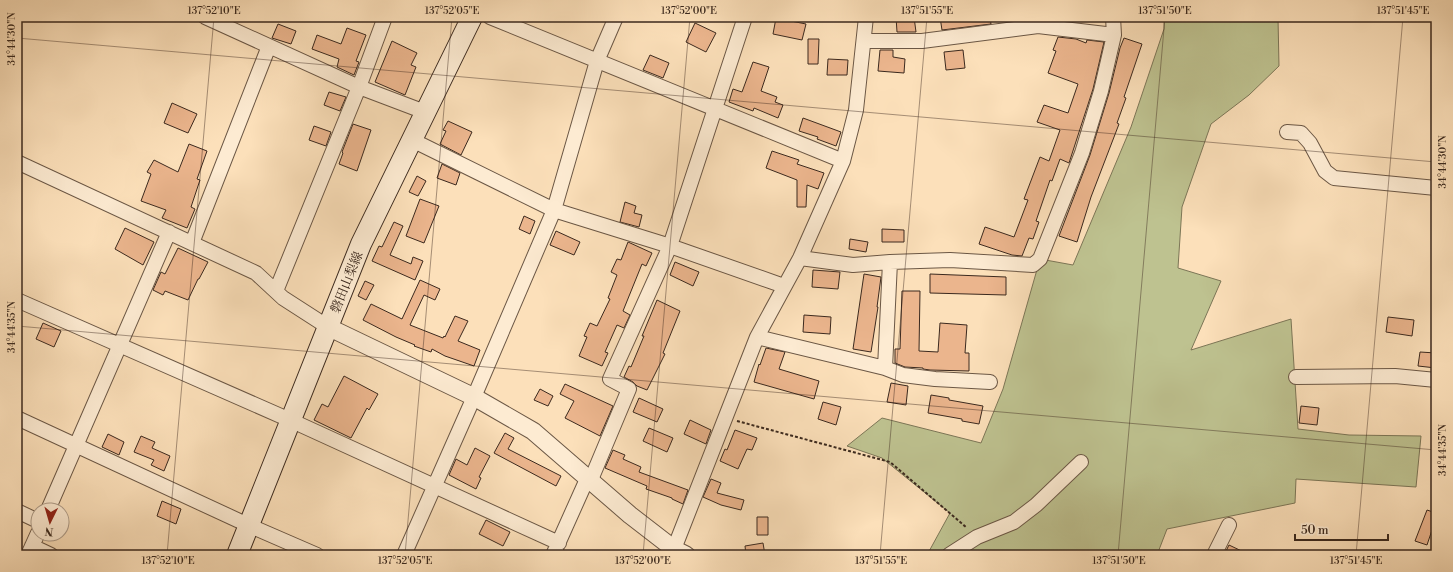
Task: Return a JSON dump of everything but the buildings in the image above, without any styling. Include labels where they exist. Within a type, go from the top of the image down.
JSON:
[{"type":"main road","name":"磐田山梨線","points":[[236,555],[361,244],[472,17]]},
{"type":"street","points":[[205,17],[359,87],[425,112]]},
{"type":"street","points":[[276,291],[386,17]]},
{"type":"street","points":[[490,17],[843,161]]},
{"type":"street","points":[[404,555],[554,210],[597,61],[616,17]]},
{"type":"street","points":[[17,300],[435,485],[556,549],[629,389],[610,380],[670,246],[745,17]]},
{"type":"street","points":[[17,162],[256,273],[283,298],[328,327],[474,397],[533,431],[630,515],[680,552],[726,418],[757,337],[800,258],[843,161],[856,110],[866,17]]},
{"type":"street","points":[[800,258],[853,265],[950,260],[1033,265],[1040,259],[1082,153],[1101,91],[1114,35],[1113,17]]},
{"type":"street","points":[[864,41],[922,41],[1038,26],[1114,35]]},
{"type":"street","points":[[192,243],[269,46]]},
{"type":"street","points":[[1287,132],[1301,133],[1310,143],[1325,171],[1334,178],[1436,188]]},
{"type":"street","points":[[412,140],[554,210],[670,246],[784,286]]},
{"type":"street","points":[[51,502],[169,232]]},
{"type":"street","points":[[885,368],[890,262]]},
{"type":"street","points":[[757,337],[885,368],[903,375],[935,379],[990,382]]},
{"type":"street","points":[[1296,377],[1395,376],[1436,380]]},
{"type":"street","points":[[17,418],[248,525],[317,555]]},
{"type":"street","points":[[949,555],[977,537],[1014,522],[1036,505],[1081,462]]},
{"type":"street","points":[[17,511],[30,517]]},
{"type":"street","points":[[1214,555],[1229,525]]},
{"type":"street","points":[[30,550],[51,555]]},
{"type":"path","points":[[726,418],[890,462],[977,537]]},
{"type":"green space","points":[[1164,17],[1278,17],[1279,66],[1249,95],[1211,124],[1182,207],[1178,268],[1221,281],[1191,350],[1291,319],[1298,429],[1349,435],[1421,436],[1416,487],[1296,479],[1295,503],[1167,529],[1157,555],[927,555],[950,513],[882,458],[847,446],[882,418],[981,443],[1003,389],[1040,259],[1073,265],[1131,127],[1164,29]]}]
